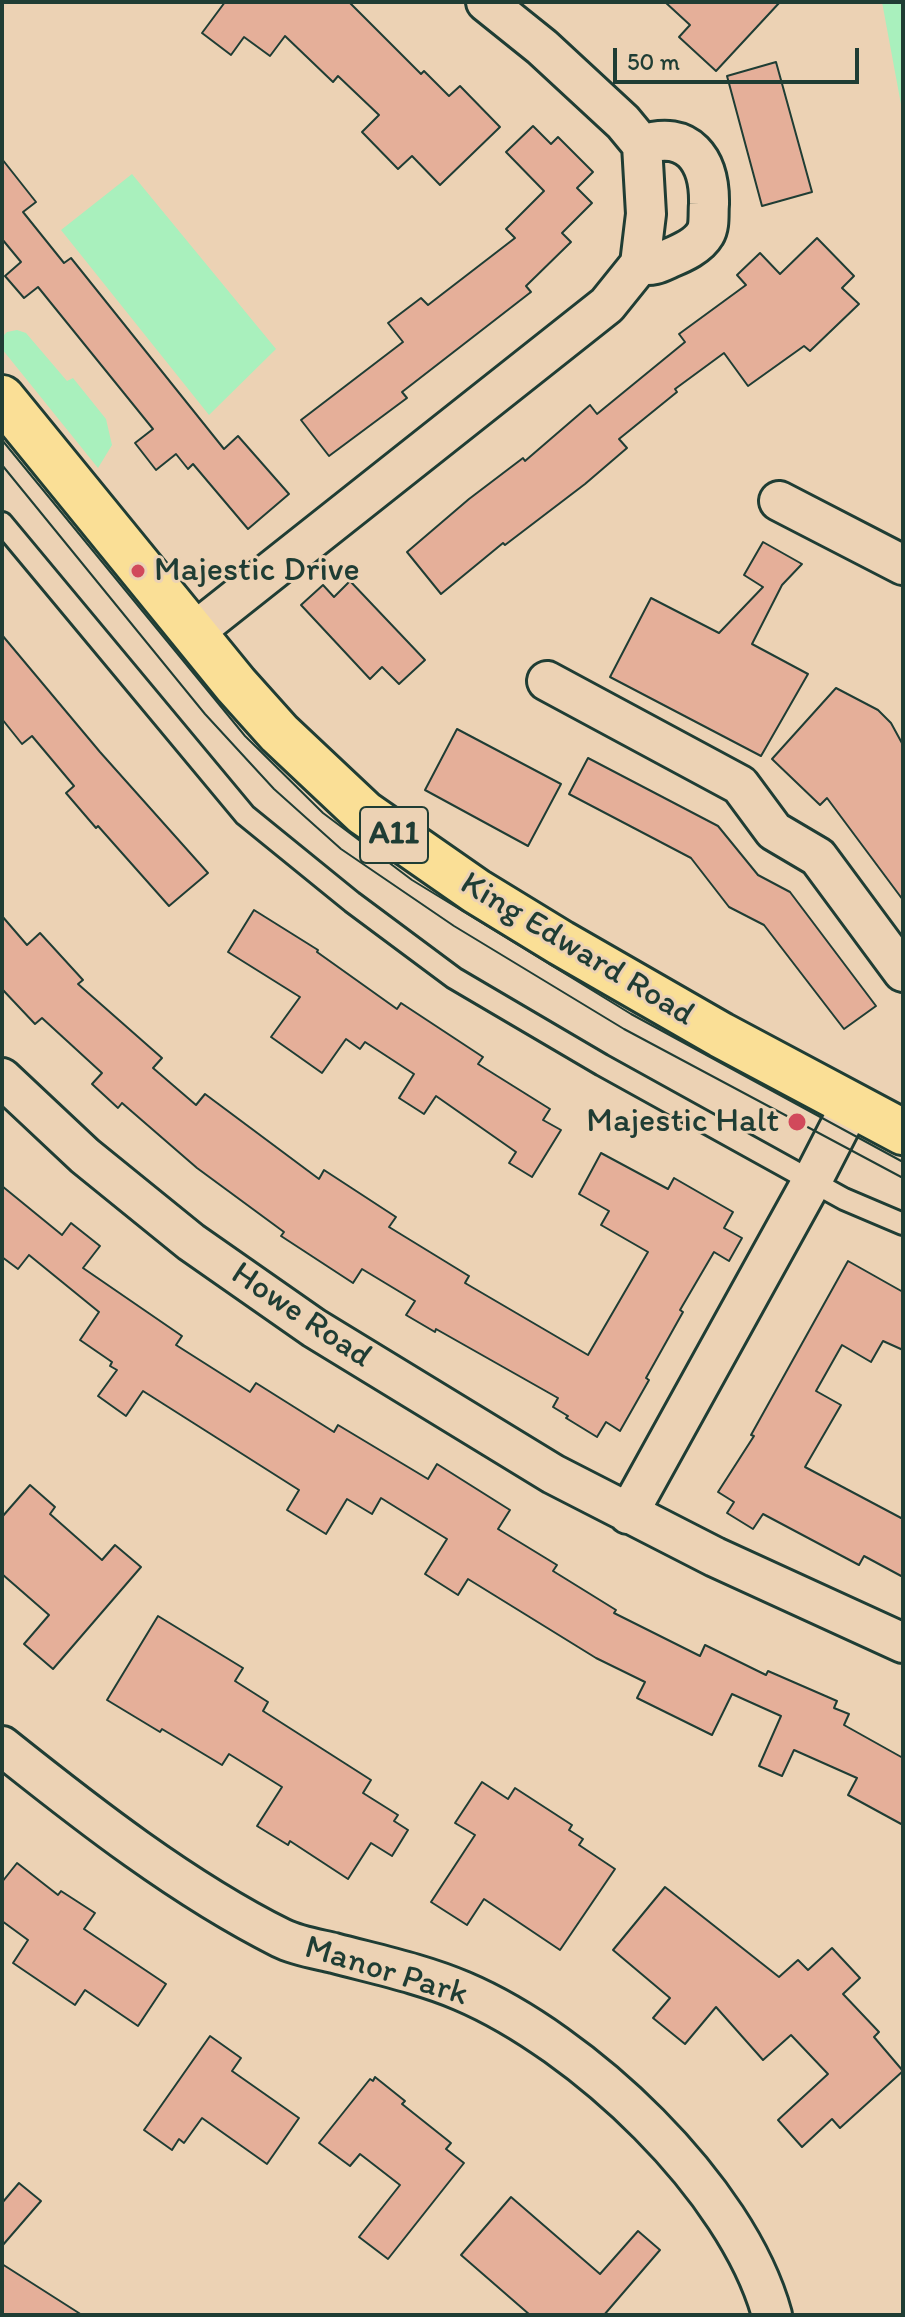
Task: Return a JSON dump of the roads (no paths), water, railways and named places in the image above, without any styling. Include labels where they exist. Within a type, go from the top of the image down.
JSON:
[{"type":"main road","name":"King Edward Road","points":[[2,398],[193,633],[279,733],[364,813],[413,849],[561,943],[903,1132]]},
{"type":"street","points":[[193,633],[607,305],[640,264],[646,214],[642,145],[623,122],[542,47],[486,2]]},
{"type":"street","points":[[640,264],[650,266],[682,253],[701,240],[707,232],[709,195],[696,152],[680,141],[657,140],[642,145]]},
{"type":"street","points":[[779,501],[903,565]]},
{"type":"street","points":[[547,681],[740,785],[774,831],[818,857],[903,972]]},
{"type":"street","name":"Howe Road","points":[[2,1078],[85,1156],[191,1242],[301,1320],[553,1474],[715,1557],[903,1643]]},
{"type":"street","points":[[628,1514],[851,1105]]},
{"type":"street","name":"Manor Park","points":[[2,1746],[89,1816],[243,1919],[286,1941],[460,1990],[499,2009],[579,2060],[650,2124],[720,2208],[764,2284],[772,2315]]},
{"type":"lane","points":[[2,523],[245,815],[352,902],[454,978],[602,1065],[844,1199],[903,1224]]},
{"type":"tram line","points":[[2,440],[245,736],[323,813],[412,880],[631,1014],[903,1162]]},
{"type":"tram line","points":[[2,465],[205,714],[274,789],[341,849],[454,926],[624,1029],[903,1178]]},
{"type":"place","name":"Majestic Drive","points":[[138,571]]},
{"type":"place","name":"Majestic Halt","points":[[797,1122]]}]
